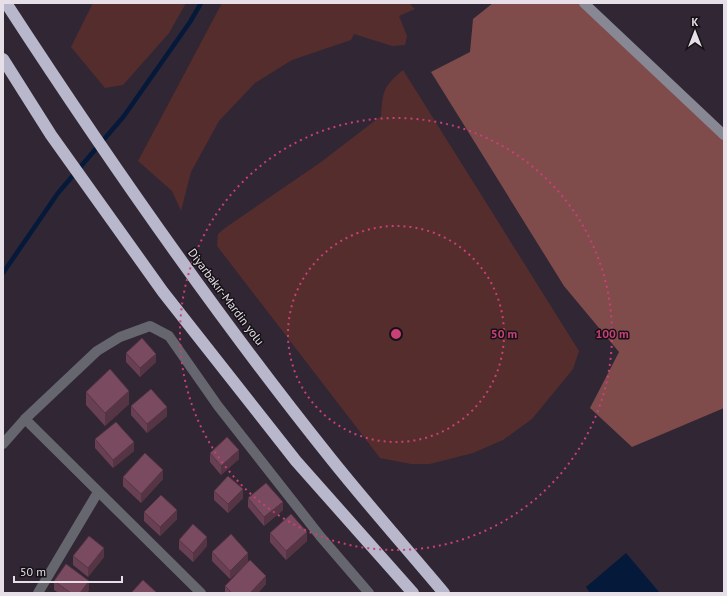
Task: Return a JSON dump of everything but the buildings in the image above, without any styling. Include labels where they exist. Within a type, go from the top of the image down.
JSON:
[{"type":"highway","name":"Diyarbakır-Mardin yolu","points":[[6,3],[189,273],[332,460],[444,593]]},
{"type":"highway","points":[[3,59],[51,135],[163,292],[296,461],[412,593]]},
{"type":"street","points":[[584,3],[724,135]]},
{"type":"street","points":[[3,444],[25,419],[97,351],[120,337],[150,326],[169,336],[218,406],[320,536],[369,593]]},
{"type":"street","points":[[25,419],[201,593]]},
{"type":"street","points":[[38,593],[98,492]]},
{"type":"shaded area","points":[[93,3],[186,3],[169,33],[123,85],[105,88],[71,47]]},
{"type":"shaded area","points":[[222,3],[409,3],[415,9],[399,16],[407,36],[405,45],[392,46],[354,34],[351,40],[292,60],[255,83],[219,121],[191,172],[181,211],[172,191],[138,161]]},
{"type":"shaded area","points":[[493,3],[579,3],[724,140],[724,408],[632,447],[590,408],[619,352],[564,286],[431,72],[470,52],[473,19]]},
{"type":"shaded area","points":[[403,70],[579,351],[573,369],[532,419],[503,440],[473,453],[430,464],[411,464],[380,458],[217,246],[218,234],[225,228],[321,162],[381,116],[382,100],[385,90],[391,81]]},
{"type":"water","points":[[626,553],[660,593],[590,593],[586,587]]},
{"type":"waterway","points":[[3,273],[58,193],[124,116],[190,22],[201,3]]}]
